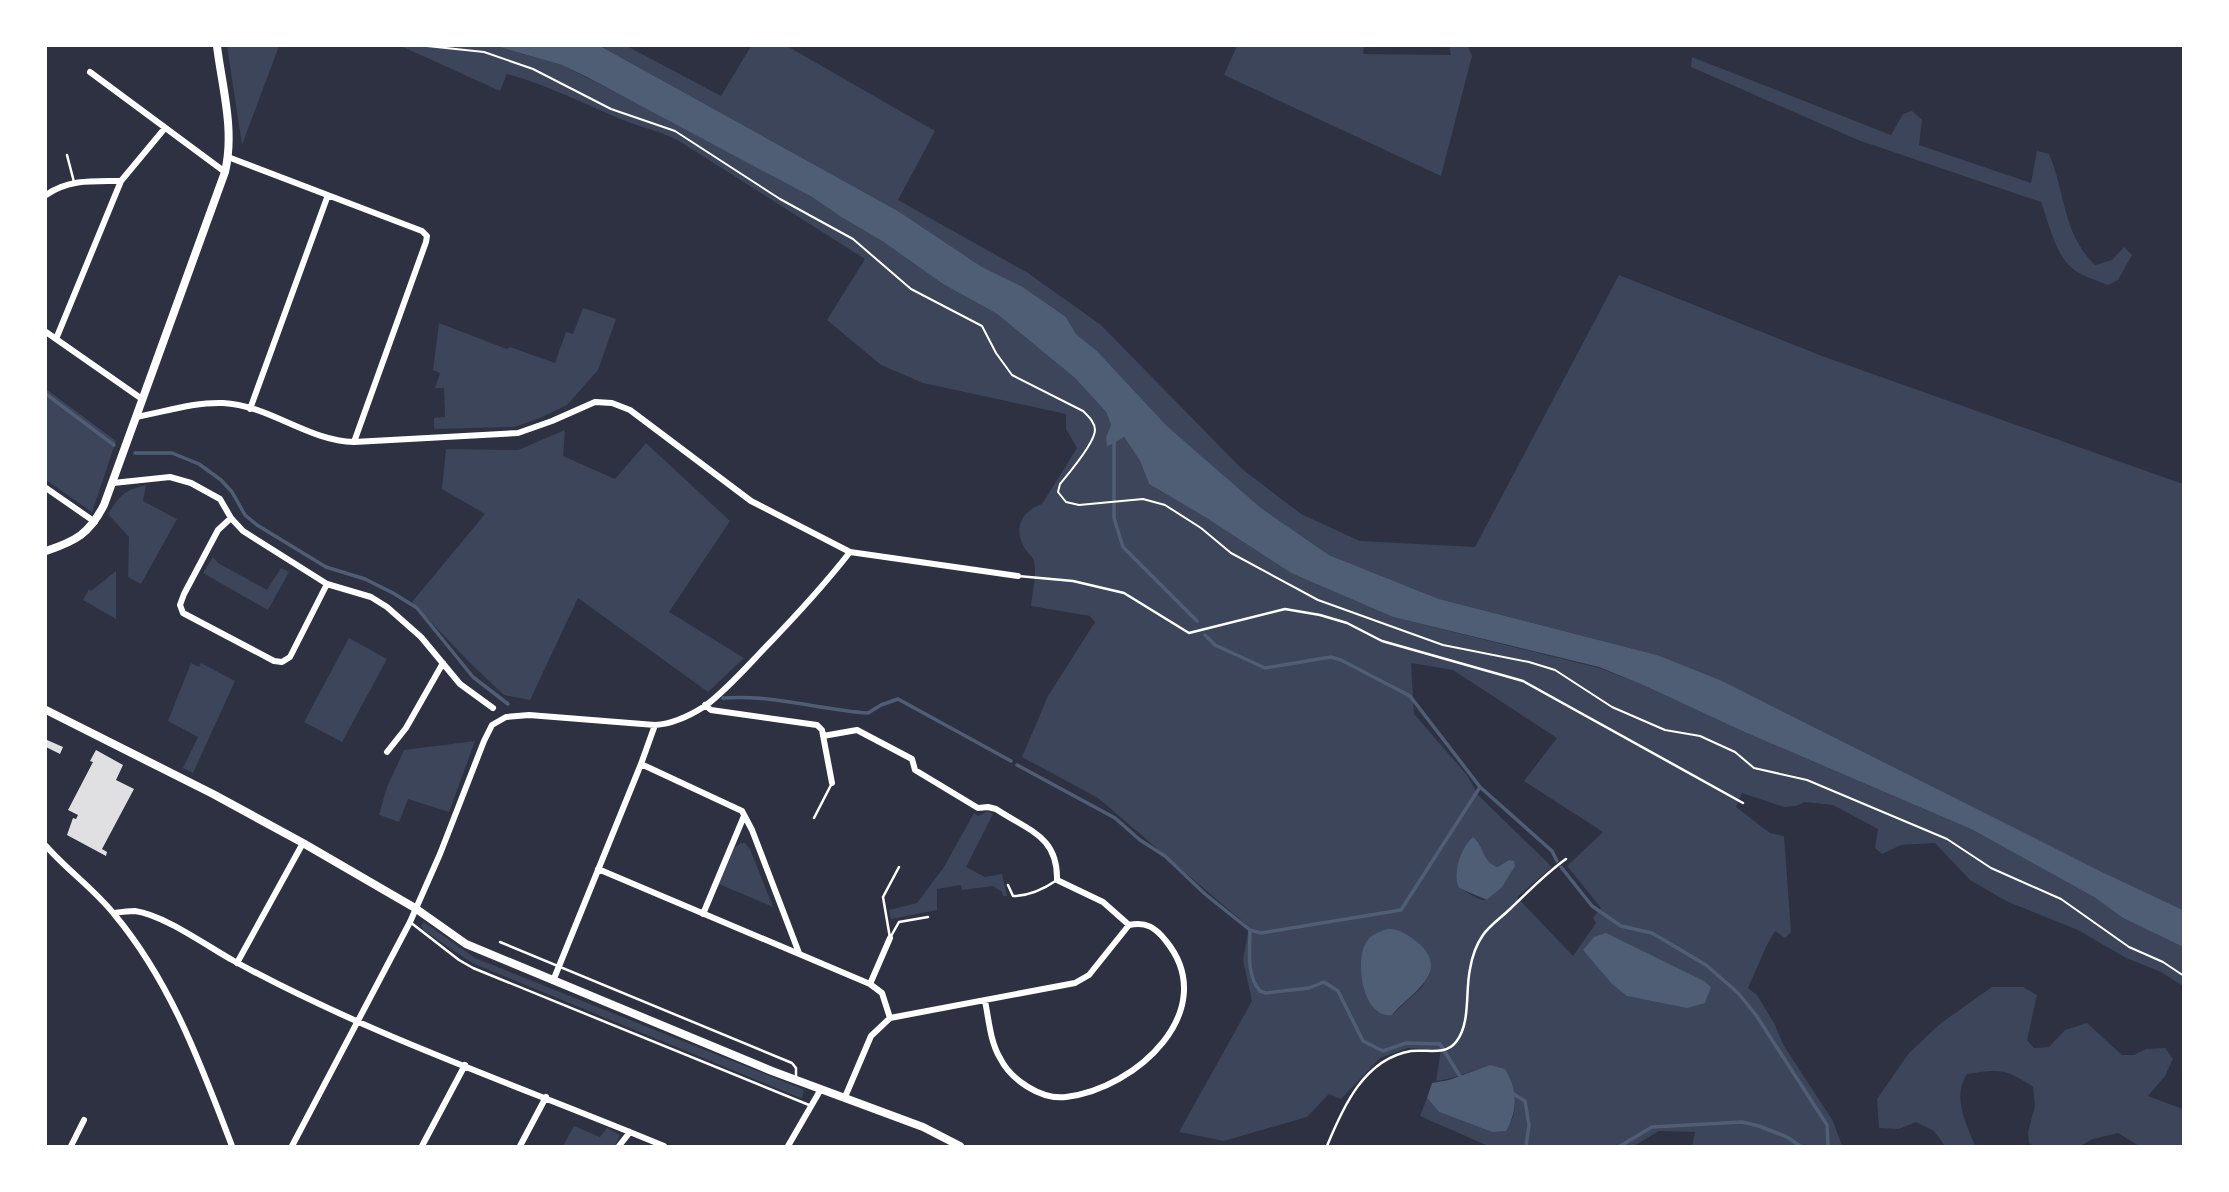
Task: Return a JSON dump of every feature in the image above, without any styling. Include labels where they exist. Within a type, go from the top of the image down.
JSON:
[{"type":"street","points":[[46,551],[69,543],[87,532],[95,522],[113,483],[225,172],[229,157],[230,130],[217,46]]},
{"type":"street","points":[[89,72],[225,172]]},
{"type":"street","points":[[56,339],[121,181],[165,128]]},
{"type":"street","points":[[229,157],[422,231],[427,236],[354,442]]},
{"type":"street","points":[[46,195],[74,182],[121,181]]},
{"type":"street","points":[[250,409],[328,195]]},
{"type":"street","points":[[46,332],[142,399]]},
{"type":"street","points":[[136,417],[224,403],[250,409],[334,442],[354,442],[519,433],[594,402],[612,403],[630,410],[751,501],[850,552],[1018,576]]},
{"type":"street","points":[[113,483],[170,477],[191,483],[220,499],[231,519],[243,531],[327,584],[371,597],[387,607],[421,637],[460,684],[493,708]]},
{"type":"street","points":[[46,488],[95,522]]},
{"type":"street","points":[[231,519],[218,530],[184,594],[180,605],[183,613],[274,661],[282,662],[289,657],[327,584]]},
{"type":"street","points":[[292,1146],[410,922],[492,725],[506,717],[530,715],[667,724],[705,705],[733,681],[817,594],[850,552]]},
{"type":"street","points":[[387,752],[406,728],[443,663]]},
{"type":"street","points":[[705,705],[711,710],[813,724],[822,730],[832,782]]},
{"type":"street","points":[[46,710],[213,794],[303,843],[415,908],[466,944],[796,1080],[923,1127],[960,1146]]},
{"type":"street","points":[[553,981],[655,725]]},
{"type":"street","points":[[823,736],[858,730],[912,759],[915,769],[978,808],[996,809],[1048,843],[1058,862],[1057,880],[1103,902],[1129,925]]},
{"type":"street","points":[[641,764],[741,811],[752,830],[800,953]]},
{"type":"street","points":[[702,914],[744,817]]},
{"type":"street","points":[[237,962],[303,843]]},
{"type":"street","points":[[46,846],[114,913],[154,971],[182,1020],[232,1146]]},
{"type":"street","points":[[598,869],[870,984],[881,993],[890,1018]]},
{"type":"street","points":[[114,913],[134,911],[154,916],[356,1023],[664,1146]]},
{"type":"street","points":[[845,1097],[871,1036],[890,1018],[1075,983],[1089,975],[1129,925],[1139,923],[1149,926],[1158,932],[1173,950],[1183,973],[1185,998],[1170,1034],[1132,1071],[1102,1087],[1066,1097],[1039,1092],[1018,1079],[1000,1060],[992,1039],[985,1001]]},
{"type":"street","points":[[870,984],[890,938]]},
{"type":"street","points":[[422,1146],[465,1065]]},
{"type":"street","points":[[788,1146],[821,1089]]},
{"type":"street","points":[[520,1146],[546,1097]]},
{"type":"street","points":[[71,1146],[84,1120]]},
{"type":"street","points":[[619,1146],[630,1132]]},
{"type":"lane","points":[[67,155],[74,182]]},
{"type":"lane","points":[[1018,576],[1073,581],[1124,593],[1189,633],[1285,609],[1347,623],[1382,641],[1523,681],[1743,803]]},
{"type":"lane","points":[[814,818],[832,782]]},
{"type":"lane","points":[[1326,1146],[1355,1088],[1369,1073],[1387,1059],[1411,1051],[1446,1051],[1455,1044],[1463,1031],[1469,972],[1474,951],[1483,934],[1566,859]]},
{"type":"lane","points":[[890,938],[883,897],[899,867]]},
{"type":"lane","points":[[1008,885],[1013,897],[1046,887],[1057,880]]},
{"type":"lane","points":[[890,938],[899,922],[928,917]]},
{"type":"lane","points":[[410,922],[459,960],[474,968],[810,1105]]},
{"type":"lane","points":[[500,942],[793,1063],[797,1072],[796,1080]]},
{"type":"path","points":[[427,46],[484,52],[521,64],[611,108],[675,131],[780,199],[853,239],[911,289],[982,326],[996,354],[1012,375],[1083,411],[1091,420],[1095,431],[1090,445],[1060,484],[1058,492],[1066,502],[1072,505],[1143,499],[1165,505],[1201,528],[1231,553],[1318,600],[1443,645],[1529,662],[1555,670],[1612,706],[1665,730],[1700,736],[1735,752],[1754,768],[1807,780],[1947,839],[1991,868],[2061,899],[2129,947],[2163,962],[2183,976]]},
{"type":"shaded area","points":[[227,46],[279,46],[242,145]]},
{"type":"shaded area","points":[[401,46],[496,46],[562,65],[715,143],[812,197],[943,284],[997,314],[1075,378],[1106,412],[1111,425],[1106,437],[1108,447],[1123,436],[1140,461],[1149,484],[1291,573],[1393,617],[1599,668],[1971,829],[2094,897],[2123,918],[2183,947],[2183,986],[2161,972],[2126,958],[2078,930],[2006,901],[1970,880],[1935,843],[1901,845],[1882,854],[1875,848],[1878,829],[1833,805],[1805,802],[1784,807],[1742,793],[1736,807],[1770,833],[1784,836],[1791,932],[1785,938],[1775,931],[1748,988],[1757,995],[1784,1046],[1833,1121],[1842,1146],[1692,1146],[1695,1132],[1659,1131],[1634,1146],[1488,1146],[1420,1116],[1427,1098],[1439,1112],[1492,1132],[1512,1120],[1514,1113],[1514,1094],[1505,1069],[1479,1069],[1436,1081],[1441,1050],[1408,1048],[1380,1058],[1341,1099],[1329,1094],[1307,1117],[1224,1141],[1179,1132],[1252,1001],[1243,960],[1249,927],[1098,798],[1022,757],[1048,696],[1095,622],[1090,616],[1031,606],[1035,565],[1019,533],[1025,515],[1042,504],[1077,448],[1066,429],[1066,414],[923,383],[881,365],[827,320],[865,259],[679,141],[507,74],[500,91]],"holes":[[[1411,663],[1453,670],[1557,738],[1524,781],[1603,832],[1567,866],[1601,908],[1593,918],[1596,923],[1573,956],[1517,897],[1552,867],[1478,795],[1467,775],[1414,714]],[[1485,860],[1496,867],[1509,860],[1497,889],[1490,898],[1479,899],[1459,888]],[[1363,952],[1430,973],[1422,987],[1392,1015],[1364,990]]]},
{"type":"shaded area","points":[[496,46],[600,46],[898,211],[982,267],[1023,287],[1066,317],[1076,334],[1097,351],[1167,426],[1261,508],[1329,555],[1439,599],[1657,655],[1722,681],[2183,910],[2183,947],[2123,918],[2094,897],[1971,829],[1740,730],[1643,685],[1599,667],[1393,617],[1291,573],[1149,484],[1140,461],[1124,437],[1107,447],[1106,437],[1111,425],[1106,412],[1075,378],[997,314],[943,284],[812,197],[562,65]]},
{"type":"shaded area","points":[[600,46],[627,46],[721,96],[751,46],[787,46],[935,131],[898,200],[1028,273],[1101,325],[1241,468],[1301,514],[1360,541],[1475,547],[1619,275],[1822,356],[2183,484],[2183,910],[1657,655],[1439,599],[1329,555],[1261,508],[1167,426],[1097,351],[1076,334],[1066,317],[1023,287],[982,267],[898,211]]},
{"type":"shaded area","points":[[1237,46],[1364,46],[1363,54],[1451,55],[1449,46],[1468,46],[1472,56],[1441,176],[1224,75]]},
{"type":"shaded area","points":[[1692,57],[1891,135],[1903,114],[1912,111],[1922,120],[1919,145],[2031,183],[2037,151],[2049,154],[2070,226],[2084,253],[2095,265],[2112,260],[2124,247],[2132,255],[2118,280],[2108,285],[2084,276],[2072,268],[2061,255],[2041,202],[1858,140],[1691,67]]},
{"type":"shaded area","points":[[583,308],[616,319],[598,370],[567,405],[514,427],[434,429],[434,418],[445,417],[444,388],[435,388],[440,373],[433,370],[439,323],[507,349],[510,347],[555,363],[566,332],[573,334]]},
{"type":"shaded area","points":[[46,389],[116,441],[92,512],[46,480]]},
{"type":"shaded area","points":[[565,430],[563,456],[615,479],[646,443],[730,521],[669,612],[744,658],[708,692],[578,598],[530,700],[504,695],[412,602],[485,514],[442,489],[446,449],[518,450]]},
{"type":"shaded area","points":[[146,485],[143,501],[177,519],[141,584],[128,577],[129,537],[108,514],[123,495]]},
{"type":"shaded area","points":[[213,557],[218,563],[267,590],[281,568],[289,572],[268,610],[203,573]]},
{"type":"shaded area","points":[[116,571],[116,619],[83,600],[89,589],[91,591]]},
{"type":"shaded area","points":[[349,638],[387,659],[342,742],[304,722]]},
{"type":"shaded area","points":[[191,663],[199,667],[201,663],[235,681],[193,773],[183,768],[198,737],[168,721]]},
{"type":"shaded area","points":[[475,741],[449,812],[408,799],[399,822],[379,815],[387,787],[404,750]]},
{"type":"shaded area","points":[[988,811],[993,814],[966,867],[985,877],[1002,874],[1007,896],[1003,896],[1002,892],[993,886],[962,890],[961,885],[937,889],[937,910],[891,919],[889,910],[917,903],[944,867],[974,813],[979,816]]},
{"type":"shaded area","points":[[1473,837],[1486,857],[1497,867],[1509,860],[1514,861],[1515,866],[1502,887],[1487,900],[1459,888],[1457,882],[1459,861]]},
{"type":"shaded area","points":[[745,843],[750,849],[773,907],[719,884],[735,847]]},
{"type":"shaded area","points":[[424,922],[475,958],[800,1088],[804,1090],[802,1098],[472,963],[423,930],[421,926]]},
{"type":"shaded area","points":[[1387,929],[1395,929],[1416,941],[1427,952],[1431,963],[1425,981],[1392,1015],[1382,1014],[1374,1008],[1367,998],[1361,973],[1363,950],[1367,941]]},
{"type":"shaded area","points":[[1606,933],[1704,981],[1711,987],[1705,1003],[1687,1008],[1627,996],[1612,984],[1583,950],[1594,937]]},
{"type":"shaded area","points":[[1992,987],[2023,987],[2037,995],[2027,1040],[2034,1048],[2049,1047],[2065,1030],[2087,1023],[2122,1055],[2165,1048],[2173,1059],[2165,1076],[2148,1096],[2183,1109],[2183,1146],[2139,1146],[2118,1133],[2093,1139],[2080,1146],[2033,1146],[2029,1143],[2028,1132],[2035,1106],[2033,1087],[2009,1073],[1995,1071],[1967,1074],[1963,1083],[1962,1110],[1975,1146],[1945,1146],[1934,1131],[1916,1122],[1899,1129],[1879,1128],[1877,1099],[1909,1053],[1941,1023]]},
{"type":"shaded area","points":[[1490,1065],[1505,1069],[1514,1092],[1513,1115],[1506,1131],[1492,1132],[1439,1112],[1427,1098],[1432,1083],[1449,1080]]},
{"type":"shaded area","points":[[574,1126],[600,1137],[607,1128],[620,1135],[615,1146],[563,1146]]},
{"type":"building","points":[[47,740],[63,747],[60,754],[46,747]]},
{"type":"building","points":[[96,750],[123,765],[116,780],[134,789],[102,849],[107,852],[106,856],[67,835],[73,818],[76,819],[78,815],[68,810],[93,762],[90,761]]},
{"type":"waterway","points":[[46,394],[114,445]]},
{"type":"waterway","points":[[1114,440],[1114,518],[1123,547],[1197,621]]},
{"type":"waterway","points":[[135,453],[172,453],[199,464],[221,480],[232,492],[245,515],[257,525],[326,567],[365,579],[417,608],[473,677],[508,704]]},
{"type":"waterway","points":[[1205,635],[1215,645],[1265,668],[1331,657],[1410,696],[1480,787],[1552,851],[1557,861]]},
{"type":"waterway","points":[[723,698],[760,698],[868,713],[898,699],[1011,761]]},
{"type":"waterway","points":[[1017,765],[1115,818],[1140,840],[1165,856],[1205,894],[1250,930],[1261,933],[1401,910],[1480,787]]},
{"type":"waterway","points":[[1561,867],[1592,906],[1621,926],[1652,933],[1706,965],[1738,993],[1756,1015],[1827,1125],[1828,1146]]},
{"type":"waterway","points":[[1250,930],[1251,970],[1260,991],[1266,993],[1309,988],[1324,982],[1338,991],[1363,1041],[1383,1051],[1406,1043],[1440,1044],[1461,1078]]},
{"type":"waterway","points":[[1510,1092],[1525,1101],[1529,1125],[1526,1146]]},
{"type":"waterway","points":[[1620,1146],[1652,1127],[1742,1122],[1787,1137],[1800,1146]]}]
